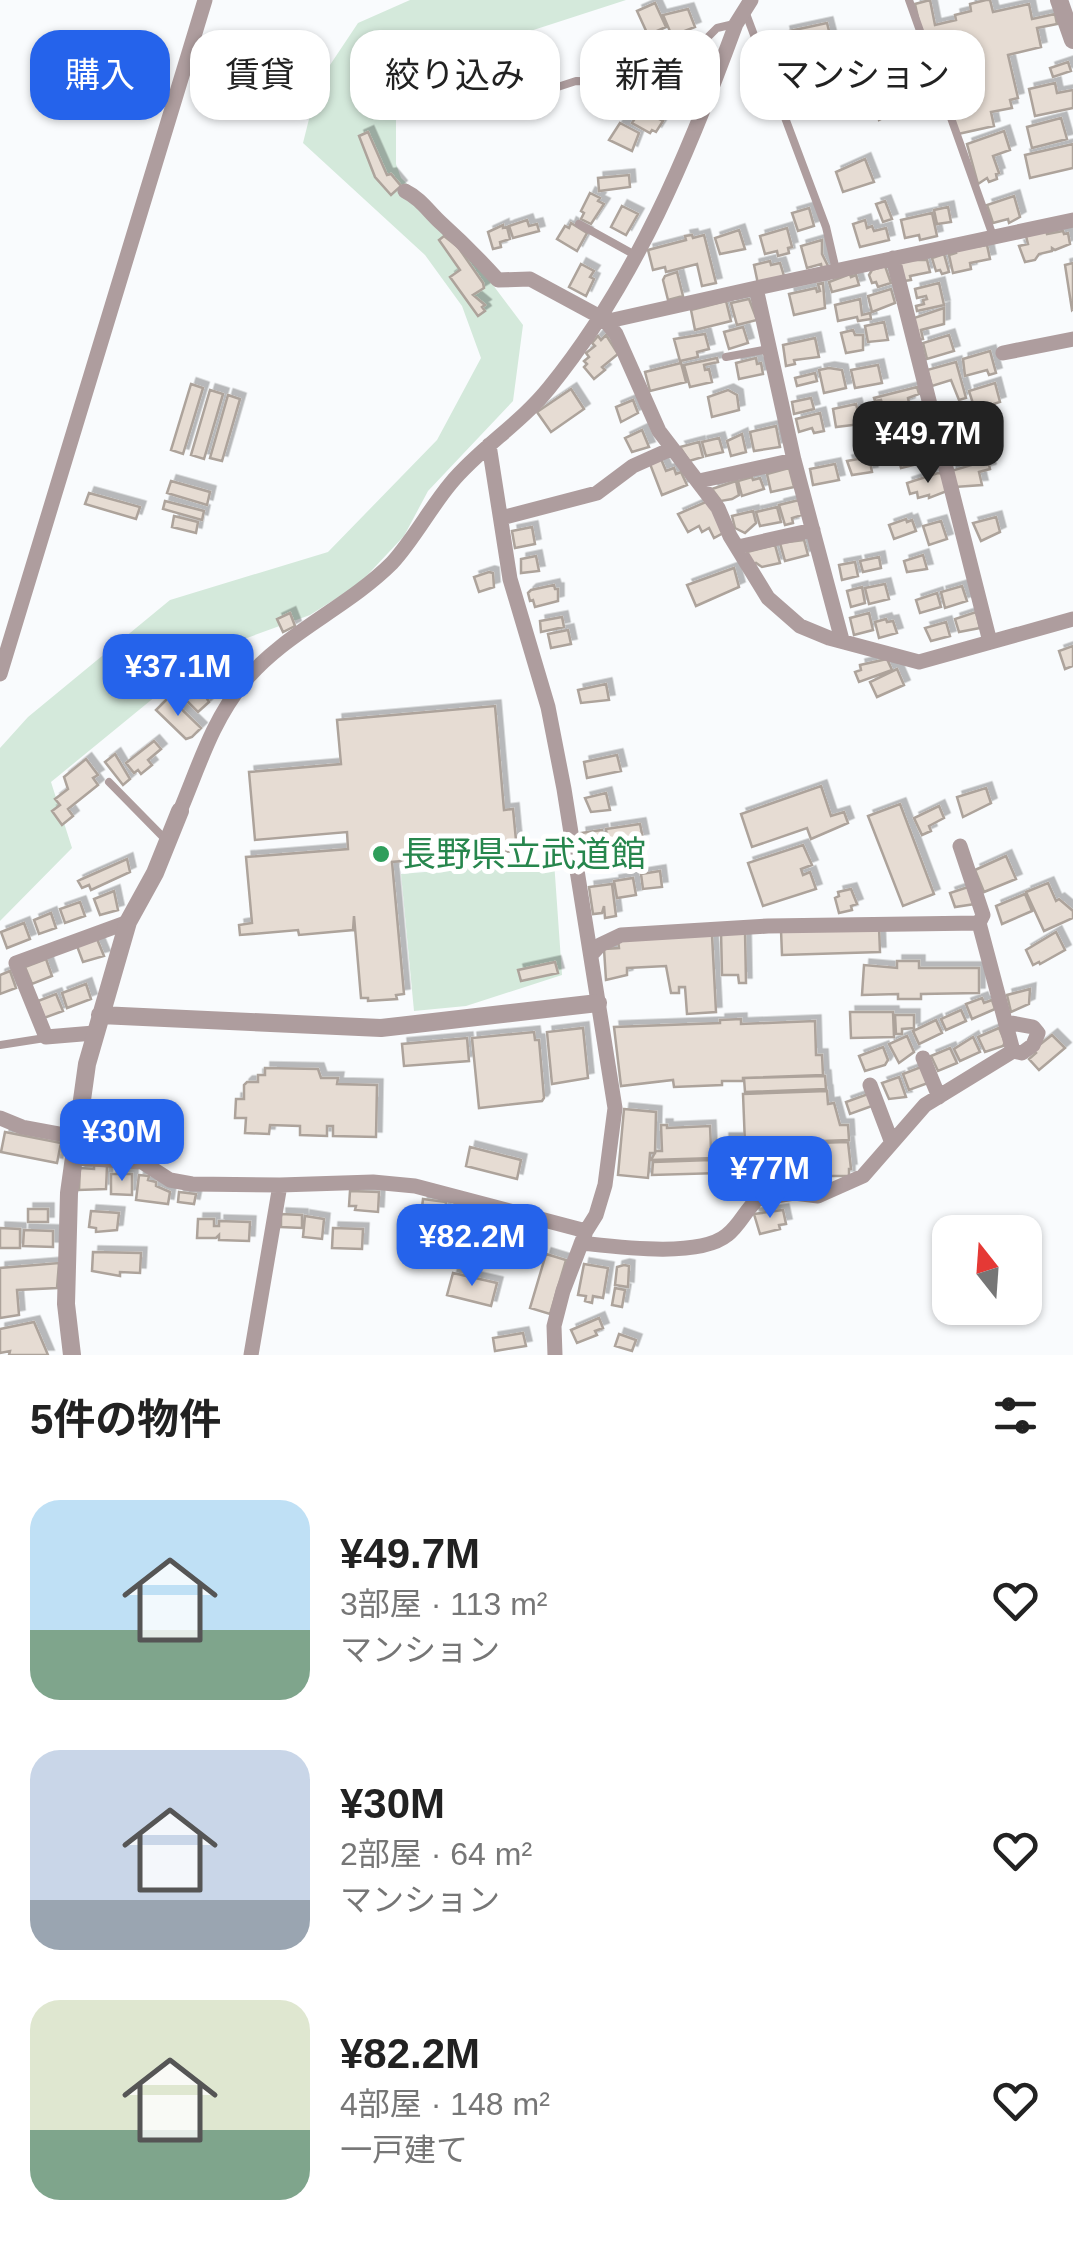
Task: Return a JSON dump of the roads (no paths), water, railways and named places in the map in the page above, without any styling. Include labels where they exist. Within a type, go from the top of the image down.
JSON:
[{"type":"street","points":[[0,674],[205,0]]},
{"type":"street","points":[[1060,0],[1072,35]]},
{"type":"street","points":[[72,1355],[66,1304],[70,1193],[97,1024],[128,922],[168,842],[211,732],[245,681],[284,645],[346,604],[392,562],[451,483],[538,402],[601,318],[665,203],[744,12]]},
{"type":"street","points":[[405,191],[418,198],[457,235],[498,280],[530,280],[601,318],[616,334],[658,431],[718,508],[756,580],[785,615],[810,631],[918,662],[1073,619]]},
{"type":"street","points":[[601,318],[613,320],[1073,220]]},
{"type":"street","points":[[893,258],[990,642]]},
{"type":"street","points":[[756,288],[794,460],[842,640]]},
{"type":"street","points":[[1004,354],[1073,339]]},
{"type":"street","points":[[489,445],[510,579],[548,708],[615,1108],[606,1185],[558,1308],[555,1355]]},
{"type":"street","points":[[501,518],[597,494],[633,466],[671,449]]},
{"type":"street","points":[[699,482],[794,460]]},
{"type":"street","points":[[738,547],[812,530]]},
{"type":"street","points":[[960,846],[982,915],[979,923],[1013,1050]]},
{"type":"street","points":[[128,922],[16,963],[46,1038],[97,1024],[381,1028],[598,1003]]},
{"type":"street","points":[[591,955],[600,945],[621,935],[768,926],[979,923]]},
{"type":"street","points":[[1006,1022],[1032,1026],[1038,1034],[1033,1045],[1022,1053],[1013,1050]]},
{"type":"street","points":[[74,1158],[142,1162],[170,1180],[192,1184],[373,1182],[415,1186],[616,1247],[706,1247],[730,1233],[758,1199],[794,1193],[818,1196],[874,1167],[914,1116],[1013,1050]]},
{"type":"street","points":[[923,1058],[939,1097]]},
{"type":"street","points":[[870,1085],[892,1143]]},
{"type":"street","points":[[0,1118],[76,1137]]},
{"type":"street","points":[[252,1355],[280,1184]]},
{"type":"lane","points":[[908,0],[993,236]]},
{"type":"lane","points":[[560,86],[576,82],[621,82],[705,40],[744,12],[826,227],[836,270]]},
{"type":"lane","points":[[579,224],[635,255]]},
{"type":"lane","points":[[726,357],[769,349]]},
{"type":"lane","points":[[109,782],[168,842]]},
{"type":"lane","points":[[0,1045],[46,1038]]},
{"type":"place","name":"長野県立武道館","points":[[381,854]]}]
